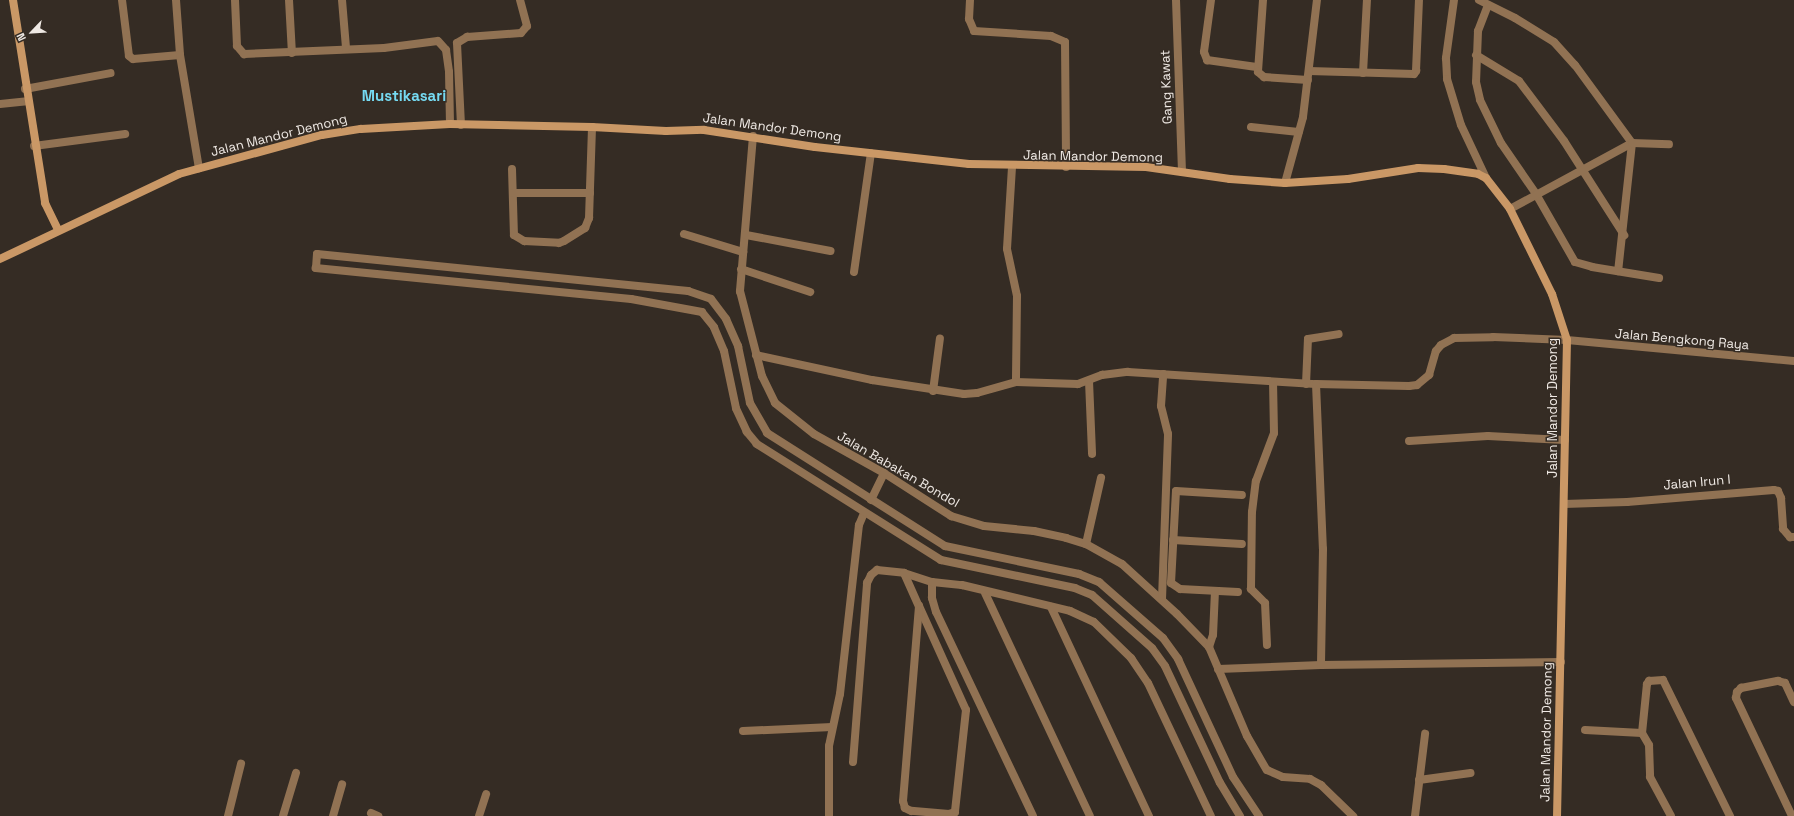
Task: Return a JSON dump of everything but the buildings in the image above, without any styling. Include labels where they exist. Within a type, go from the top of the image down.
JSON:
[{"type":"main road","points":[[13,0],[25,89],[45,203],[58,230]]},
{"type":"main road","name":"Jalan Mandor Demong","points":[[0,259],[148,186],[199,168],[343,131],[450,124],[592,127],[666,132],[704,130],[753,136],[807,146],[1012,167],[1146,167],[1230,179],[1286,183],[1331,181],[1418,168],[1444,169],[1486,178],[1510,209],[1552,294],[1567,340],[1557,816]]},
{"type":"street","points":[[122,0],[129,56],[133,59],[180,55]]},
{"type":"street","points":[[176,0],[180,55],[199,168]]},
{"type":"street","points":[[235,0],[237,46],[244,54],[346,48],[384,48],[438,41],[443,44],[446,50],[449,72],[450,124]]},
{"type":"street","points":[[289,0],[292,52]]},
{"type":"street","points":[[342,0],[346,48]]},
{"type":"street","points":[[461,125],[457,43],[467,37],[521,33],[527,26],[520,0]]},
{"type":"street","points":[[970,0],[969,18],[974,31],[1051,36],[1065,42],[1066,167]]},
{"type":"street","name":"Gang Kawat","points":[[1176,0],[1182,172]]},
{"type":"street","points":[[1211,0],[1204,52],[1207,60],[1257,67]]},
{"type":"street","points":[[1263,0],[1257,67],[1260,76],[1308,80]]},
{"type":"street","points":[[1286,183],[1299,132],[1308,80],[1317,0]]},
{"type":"street","points":[[1363,73],[1367,0]]},
{"type":"street","points":[[1309,71],[1414,74],[1416,70],[1419,0]]},
{"type":"street","points":[[1454,0],[1446,58],[1447,79],[1461,125],[1486,178]]},
{"type":"street","points":[[1479,0],[1515,18],[1554,42],[1575,65],[1632,143],[1624,235],[1618,271]]},
{"type":"street","points":[[1488,5],[1478,31],[1476,55],[1476,82],[1482,106],[1501,143],[1536,194],[1575,262],[1658,278]]},
{"type":"street","points":[[1476,55],[1519,81],[1584,170],[1624,235]]},
{"type":"street","points":[[25,89],[111,73]]},
{"type":"street","points":[[0,104],[27,101]]},
{"type":"street","points":[[512,169],[514,232],[517,238],[559,243],[585,228],[590,193],[592,127]]},
{"type":"street","points":[[1251,127],[1299,132]]},
{"type":"street","points":[[34,146],[125,134]]},
{"type":"street","name":"Jalan Babakan Bondol","points":[[753,136],[746,235],[740,269],[741,298],[756,355],[767,389],[775,402],[814,434],[884,473],[941,510],[968,523],[1034,531],[1086,544],[1122,564],[1162,599],[1209,647],[1247,736],[1267,770],[1283,777],[1303,777],[1321,785],[1353,816]]},
{"type":"street","points":[[1510,209],[1632,143],[1669,144]]},
{"type":"street","points":[[854,272],[871,153]]},
{"type":"street","points":[[1012,167],[1007,249],[1016,296],[1016,382]]},
{"type":"street","points":[[512,193],[590,193]]},
{"type":"street","points":[[684,234],[743,252]]},
{"type":"street","points":[[746,235],[831,251]]},
{"type":"street","points":[[1240,816],[1220,783],[1165,666],[1152,648],[1092,595],[1066,586],[941,560],[864,513],[757,444],[747,432],[736,408],[724,351],[714,327],[702,312],[631,299],[316,268],[317,254],[688,291],[711,299],[726,319],[738,346],[750,403],[767,433],[946,546],[1069,572],[1099,582],[1163,638],[1178,659],[1233,777],[1259,816]]},
{"type":"street","points":[[740,269],[810,292]]},
{"type":"street","points":[[631,299],[633,286]]},
{"type":"street","points":[[1306,384],[1308,339],[1339,334]]},
{"type":"street","name":"Jalan Bengkong Raya","points":[[756,355],[933,391],[978,394],[1016,382],[1032,381],[1064,384],[1089,381],[1116,373],[1163,374],[1306,384],[1418,385],[1429,375],[1436,352],[1441,345],[1454,338],[1493,337],[1567,340],[1794,361]]},
{"type":"street","points":[[933,391],[940,338]]},
{"type":"street","points":[[1162,599],[1168,434],[1161,406],[1163,374]]},
{"type":"street","points":[[1089,381],[1092,454]]},
{"type":"street","points":[[1267,645],[1266,603],[1251,589],[1252,512],[1256,481],[1274,433],[1273,382]]},
{"type":"street","points":[[1316,384],[1323,549],[1321,665]]},
{"type":"street","points":[[1409,441],[1488,436],[1565,440]]},
{"type":"street","points":[[871,500],[884,473]]},
{"type":"street","points":[[1086,544],[1101,478]]},
{"type":"street","name":"Jalan Irun I","points":[[1564,504],[1627,502],[1774,490],[1778,491],[1781,498],[1783,529],[1790,537],[1794,537]]},
{"type":"street","points":[[1238,592],[1180,589],[1171,583],[1176,491],[1242,495]]},
{"type":"street","points":[[829,816],[828,762],[832,727],[840,694],[859,525],[864,513]]},
{"type":"street","points":[[1173,540],[1242,544]]},
{"type":"street","points":[[853,762],[867,583],[871,574],[877,570],[904,573],[932,582],[962,585],[986,593],[1070,611],[1094,622],[1131,658],[1148,683],[1211,816]]},
{"type":"street","points":[[1066,586],[1069,572]]},
{"type":"street","points":[[904,573],[919,606],[966,710],[955,812],[949,814],[911,811],[905,808],[903,801],[919,606]]},
{"type":"street","points":[[932,582],[932,598],[936,612],[1033,816]]},
{"type":"street","points":[[1209,647],[1213,635],[1215,591]]},
{"type":"street","points":[[986,593],[1090,816]]},
{"type":"street","points":[[1051,607],[1149,816]]},
{"type":"street","points":[[1218,669],[1321,665],[1561,662]]},
{"type":"street","points":[[1671,816],[1650,777],[1649,746],[1642,733],[1647,684],[1649,681],[1663,680],[1728,815]]},
{"type":"street","points":[[1792,816],[1736,698],[1737,692],[1741,688],[1778,681],[1785,683],[1794,702]]},
{"type":"street","points":[[966,710],[980,704]]},
{"type":"street","points":[[1189,716],[1202,710]]},
{"type":"street","points":[[743,731],[832,727]]},
{"type":"street","points":[[1585,730],[1642,733]]},
{"type":"street","points":[[1415,816],[1425,734]]},
{"type":"street","points":[[228,816],[242,764]]},
{"type":"street","points":[[283,816],[296,773]]},
{"type":"street","points":[[1419,780],[1471,773]]},
{"type":"street","points":[[333,816],[342,784]]},
{"type":"street","points":[[479,816],[486,794]]},
{"type":"district","name":"Mustikasari","points":[[404,96]]}]
